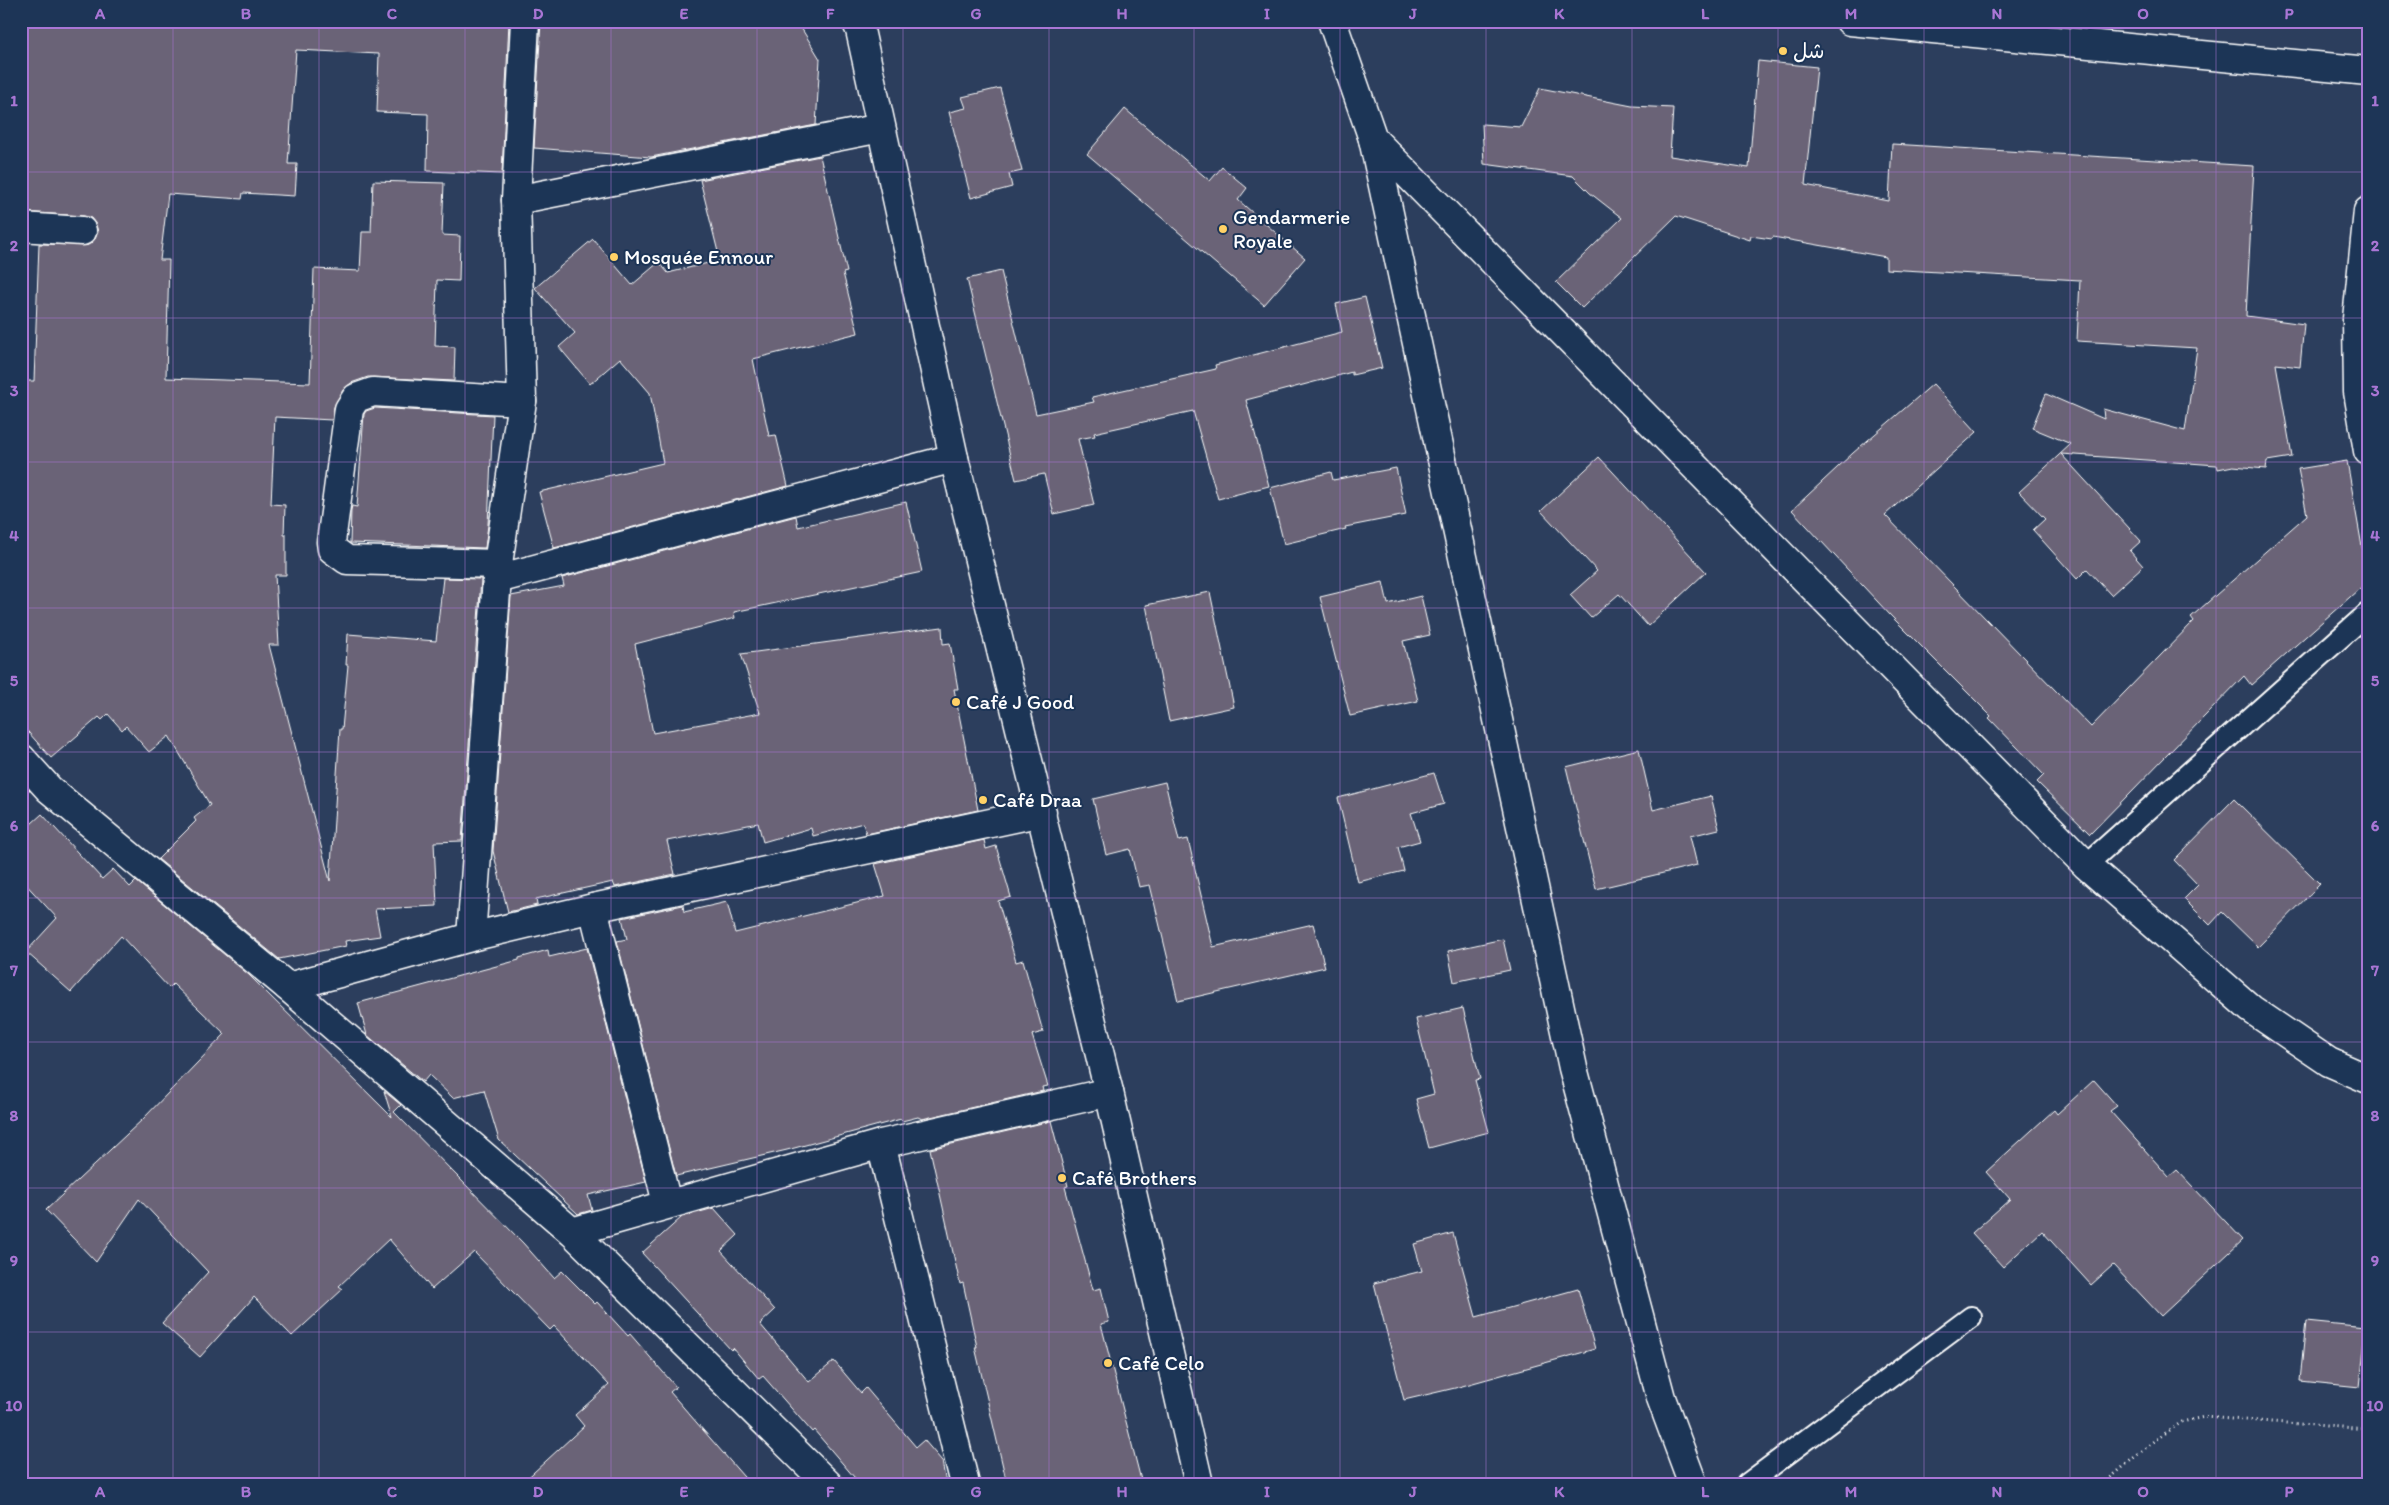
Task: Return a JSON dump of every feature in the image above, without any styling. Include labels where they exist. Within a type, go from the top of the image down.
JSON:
[{"type":"street","points":[[471,937],[497,571],[522,401],[516,200],[525,21]]},
{"type":"street","points":[[856,21],[954,458],[1109,1092],[1199,1484]]},
{"type":"street","points":[[1332,21],[1373,139],[1573,1068],[1660,1398],[1693,1484]]},
{"type":"street","points":[[1850,21],[2368,71]]},
{"type":"street","points":[[516,200],[881,128]]},
{"type":"street","points":[[1373,139],[2086,865],[2251,1009],[2329,1062],[2368,1079]]},
{"type":"street","points":[[2368,211],[2357,319],[2358,392],[2368,451]]},
{"type":"street","points":[[21,227],[82,231]]},
{"type":"street","points":[[522,401],[373,392],[356,398],[348,409],[331,542],[332,549],[347,560],[497,571],[954,458]]},
{"type":"street","points":[[21,758],[48,789],[288,988],[572,1232],[828,1484]]},
{"type":"street","points":[[288,988],[471,937],[593,908],[1042,812]]},
{"type":"street","points":[[593,908],[667,1203]]},
{"type":"street","points":[[572,1232],[667,1203],[881,1144],[1109,1092]]},
{"type":"street","points":[[881,1144],[965,1484]]},
{"type":"lane","points":[[2086,865],[2368,613]]},
{"type":"lane","points":[[1747,1484],[1971,1317]]},
{"type":"path","points":[[2103,1484],[2155,1440],[2182,1422],[2204,1416],[2368,1429]]},
{"type":"building","points":[[21,21],[509,21],[502,174],[427,171],[428,114],[377,112],[379,54],[296,50],[288,164],[297,164],[295,196],[243,193],[242,199],[168,194],[160,260],[169,260],[166,378],[310,383],[314,269],[360,271],[362,232],[371,232],[373,181],[444,183],[442,235],[460,236],[459,281],[437,280],[435,346],[455,347],[454,381],[368,377],[351,383],[343,390],[334,407],[332,420],[275,417],[271,504],[285,505],[286,575],[275,575],[279,645],[269,645],[330,881],[340,729],[342,729],[348,665],[346,665],[348,634],[436,641],[443,578],[481,579],[462,841],[434,842],[437,906],[375,909],[380,936],[345,941],[346,946],[279,959],[158,859],[196,821],[194,818],[210,805],[169,736],[149,752],[126,726],[122,730],[108,714],[102,720],[99,717],[51,758],[21,724],[21,381],[34,381],[39,244],[88,245],[95,239],[98,232],[91,218],[84,216],[21,212]]},
{"type":"building","points":[[541,21],[797,21],[820,59],[816,125],[651,157],[534,148]]},
{"type":"building","points":[[1758,61],[1817,67],[1805,185],[1889,201],[1892,144],[2254,166],[2246,316],[2304,324],[2300,367],[2276,364],[2292,457],[2267,461],[2266,469],[2233,466],[2218,469],[2217,465],[2061,454],[2141,541],[2130,551],[2143,566],[2111,595],[2087,569],[2077,579],[2033,530],[2045,519],[2019,492],[2071,444],[2032,428],[2046,394],[2104,419],[2103,409],[2185,431],[2197,348],[2077,341],[2080,280],[1886,269],[1886,257],[1773,237],[1772,239],[1751,236],[1750,240],[1676,216],[1582,308],[1556,282],[1622,218],[1590,193],[1573,176],[1484,164],[1482,124],[1521,127],[1540,88],[1632,106],[1673,108],[1670,156],[1749,168]]},
{"type":"building","points":[[1000,88],[1022,171],[1009,174],[1012,187],[971,198],[949,112],[966,108],[962,97]]},
{"type":"building","name":"Gendarmerie Royale","points":[[1125,109],[1210,181],[1222,167],[1247,188],[1238,200],[1305,258],[1264,305],[1087,154]]},
{"type":"building","points":[[820,156],[847,272],[843,273],[858,333],[753,359],[769,436],[776,435],[788,486],[554,548],[539,492],[663,463],[650,393],[620,358],[590,384],[559,347],[575,333],[535,288],[593,239],[632,285],[659,262],[668,273],[720,260],[700,180]]},
{"type":"building","points":[[1001,271],[1036,414],[1094,402],[1092,397],[1216,369],[1215,365],[1342,332],[1336,304],[1365,297],[1382,368],[1352,375],[1352,372],[1246,400],[1269,486],[1218,499],[1193,411],[1094,433],[1095,436],[1078,439],[1094,505],[1054,514],[1044,474],[1016,480],[967,279]]},
{"type":"building","points":[[1933,384],[1977,432],[1885,515],[2091,727],[2194,621],[2191,617],[2307,515],[2298,469],[2347,461],[2368,581],[2251,685],[2244,676],[2090,834],[2037,782],[2044,775],[1989,718],[1991,716],[1891,616],[1792,510],[1853,453]]},
{"type":"building","points":[[375,408],[493,415],[488,525],[485,548],[350,543],[351,510],[352,506],[357,507],[364,414],[366,411]]},
{"type":"building","points":[[1599,457],[1706,572],[1648,626],[1619,594],[1591,618],[1570,595],[1597,571],[1541,511]]},
{"type":"building","points":[[1396,468],[1406,515],[1345,527],[1346,529],[1284,544],[1270,488],[1331,472],[1333,480]]},
{"type":"building","points":[[906,502],[922,572],[734,612],[735,618],[635,644],[653,733],[760,713],[741,654],[942,627],[943,644],[950,643],[958,689],[954,689],[978,810],[866,834],[863,823],[813,836],[811,828],[763,842],[758,823],[667,841],[675,874],[615,887],[613,882],[536,899],[537,905],[508,912],[493,851],[511,596],[564,586],[562,578],[796,516],[798,527]]},
{"type":"building","points":[[1383,582],[1388,604],[1421,596],[1430,635],[1403,641],[1418,701],[1350,716],[1320,597]]},
{"type":"building","points":[[1210,592],[1234,707],[1169,721],[1146,605]]},
{"type":"building","points":[[1639,749],[1653,810],[1711,796],[1719,829],[1690,836],[1697,865],[1596,889],[1566,767]]},
{"type":"building","points":[[1434,773],[1444,804],[1411,813],[1420,841],[1398,847],[1404,871],[1358,882],[1338,798]]},
{"type":"building","points":[[1165,782],[1179,841],[1188,839],[1213,947],[1313,924],[1325,967],[1178,1001],[1150,885],[1139,887],[1130,849],[1106,855],[1093,799]]},
{"type":"building","points":[[2234,799],[2320,884],[2258,947],[2222,912],[2210,925],[2184,899],[2198,885],[2174,860]]},
{"type":"building","points":[[42,814],[102,879],[113,869],[130,887],[136,881],[249,975],[392,1117],[384,1091],[401,1105],[394,1112],[523,1243],[554,1278],[562,1271],[595,1304],[597,1302],[628,1336],[630,1334],[676,1387],[670,1392],[750,1484],[521,1484],[584,1426],[575,1415],[609,1385],[554,1326],[550,1330],[474,1252],[432,1289],[389,1239],[339,1286],[343,1289],[292,1336],[254,1297],[200,1357],[162,1323],[208,1272],[139,1199],[96,1262],[46,1210],[143,1119],[225,1034],[173,984],[169,988],[121,936],[71,992],[26,952],[57,918],[21,879],[21,833]]},
{"type":"building","points":[[984,840],[986,849],[996,846],[1011,897],[998,901],[1016,962],[1023,960],[1043,1032],[1032,1035],[1048,1086],[1042,1087],[1043,1091],[922,1119],[918,1117],[902,1121],[901,1119],[787,1150],[676,1176],[617,941],[627,939],[622,918],[683,905],[684,912],[727,902],[735,933],[885,896],[875,864]]},
{"type":"building","points":[[1503,939],[1510,970],[1454,982],[1448,951]]},
{"type":"building","points":[[587,948],[646,1182],[588,1195],[592,1210],[578,1214],[499,1140],[484,1090],[453,1098],[429,1075],[423,1082],[367,1035],[358,1003],[519,960],[519,958],[548,950],[549,957]]},
{"type":"building","points":[[1463,1008],[1480,1079],[1475,1080],[1489,1132],[1429,1148],[1416,1099],[1434,1094],[1416,1019]]},
{"type":"building","points":[[2094,1080],[2117,1106],[2110,1111],[2169,1177],[2177,1170],[2243,1240],[2161,1316],[2113,1265],[2091,1285],[2042,1231],[2003,1267],[1972,1233],[2010,1199],[1986,1172],[2054,1110],[2057,1114]]},
{"type":"building","points":[[1051,1121],[1068,1186],[1065,1187],[1093,1290],[1101,1288],[1109,1322],[1101,1324],[1142,1484],[1007,1484],[975,1347],[977,1347],[963,1283],[960,1284],[930,1149]]},
{"type":"building","points":[[714,1208],[738,1235],[721,1251],[775,1310],[760,1324],[809,1382],[834,1361],[861,1393],[866,1388],[916,1447],[924,1440],[942,1461],[946,1484],[860,1484],[814,1430],[812,1432],[763,1376],[759,1379],[733,1348],[731,1350],[642,1253],[682,1217]]},
{"type":"building","points":[[1453,1233],[1476,1317],[1578,1289],[1595,1349],[1455,1388],[1404,1400],[1374,1283],[1422,1271],[1414,1244]]},
{"type":"building","points":[[2306,1321],[2366,1327],[2360,1387],[2300,1381]]},
{"type":"place","name":"شل","points":[[1783,51]]},
{"type":"place","name":"Gendarmerie Royale","points":[[1223,229]]},
{"type":"place","name":"Mosquée Ennour","points":[[614,257]]},
{"type":"place","name":"Café J Good","points":[[956,702]]},
{"type":"place","name":"Café Draa","points":[[983,800]]},
{"type":"place","name":"Café Brothers","points":[[1062,1178]]},
{"type":"place","name":"Café Celo","points":[[1108,1363]]}]
